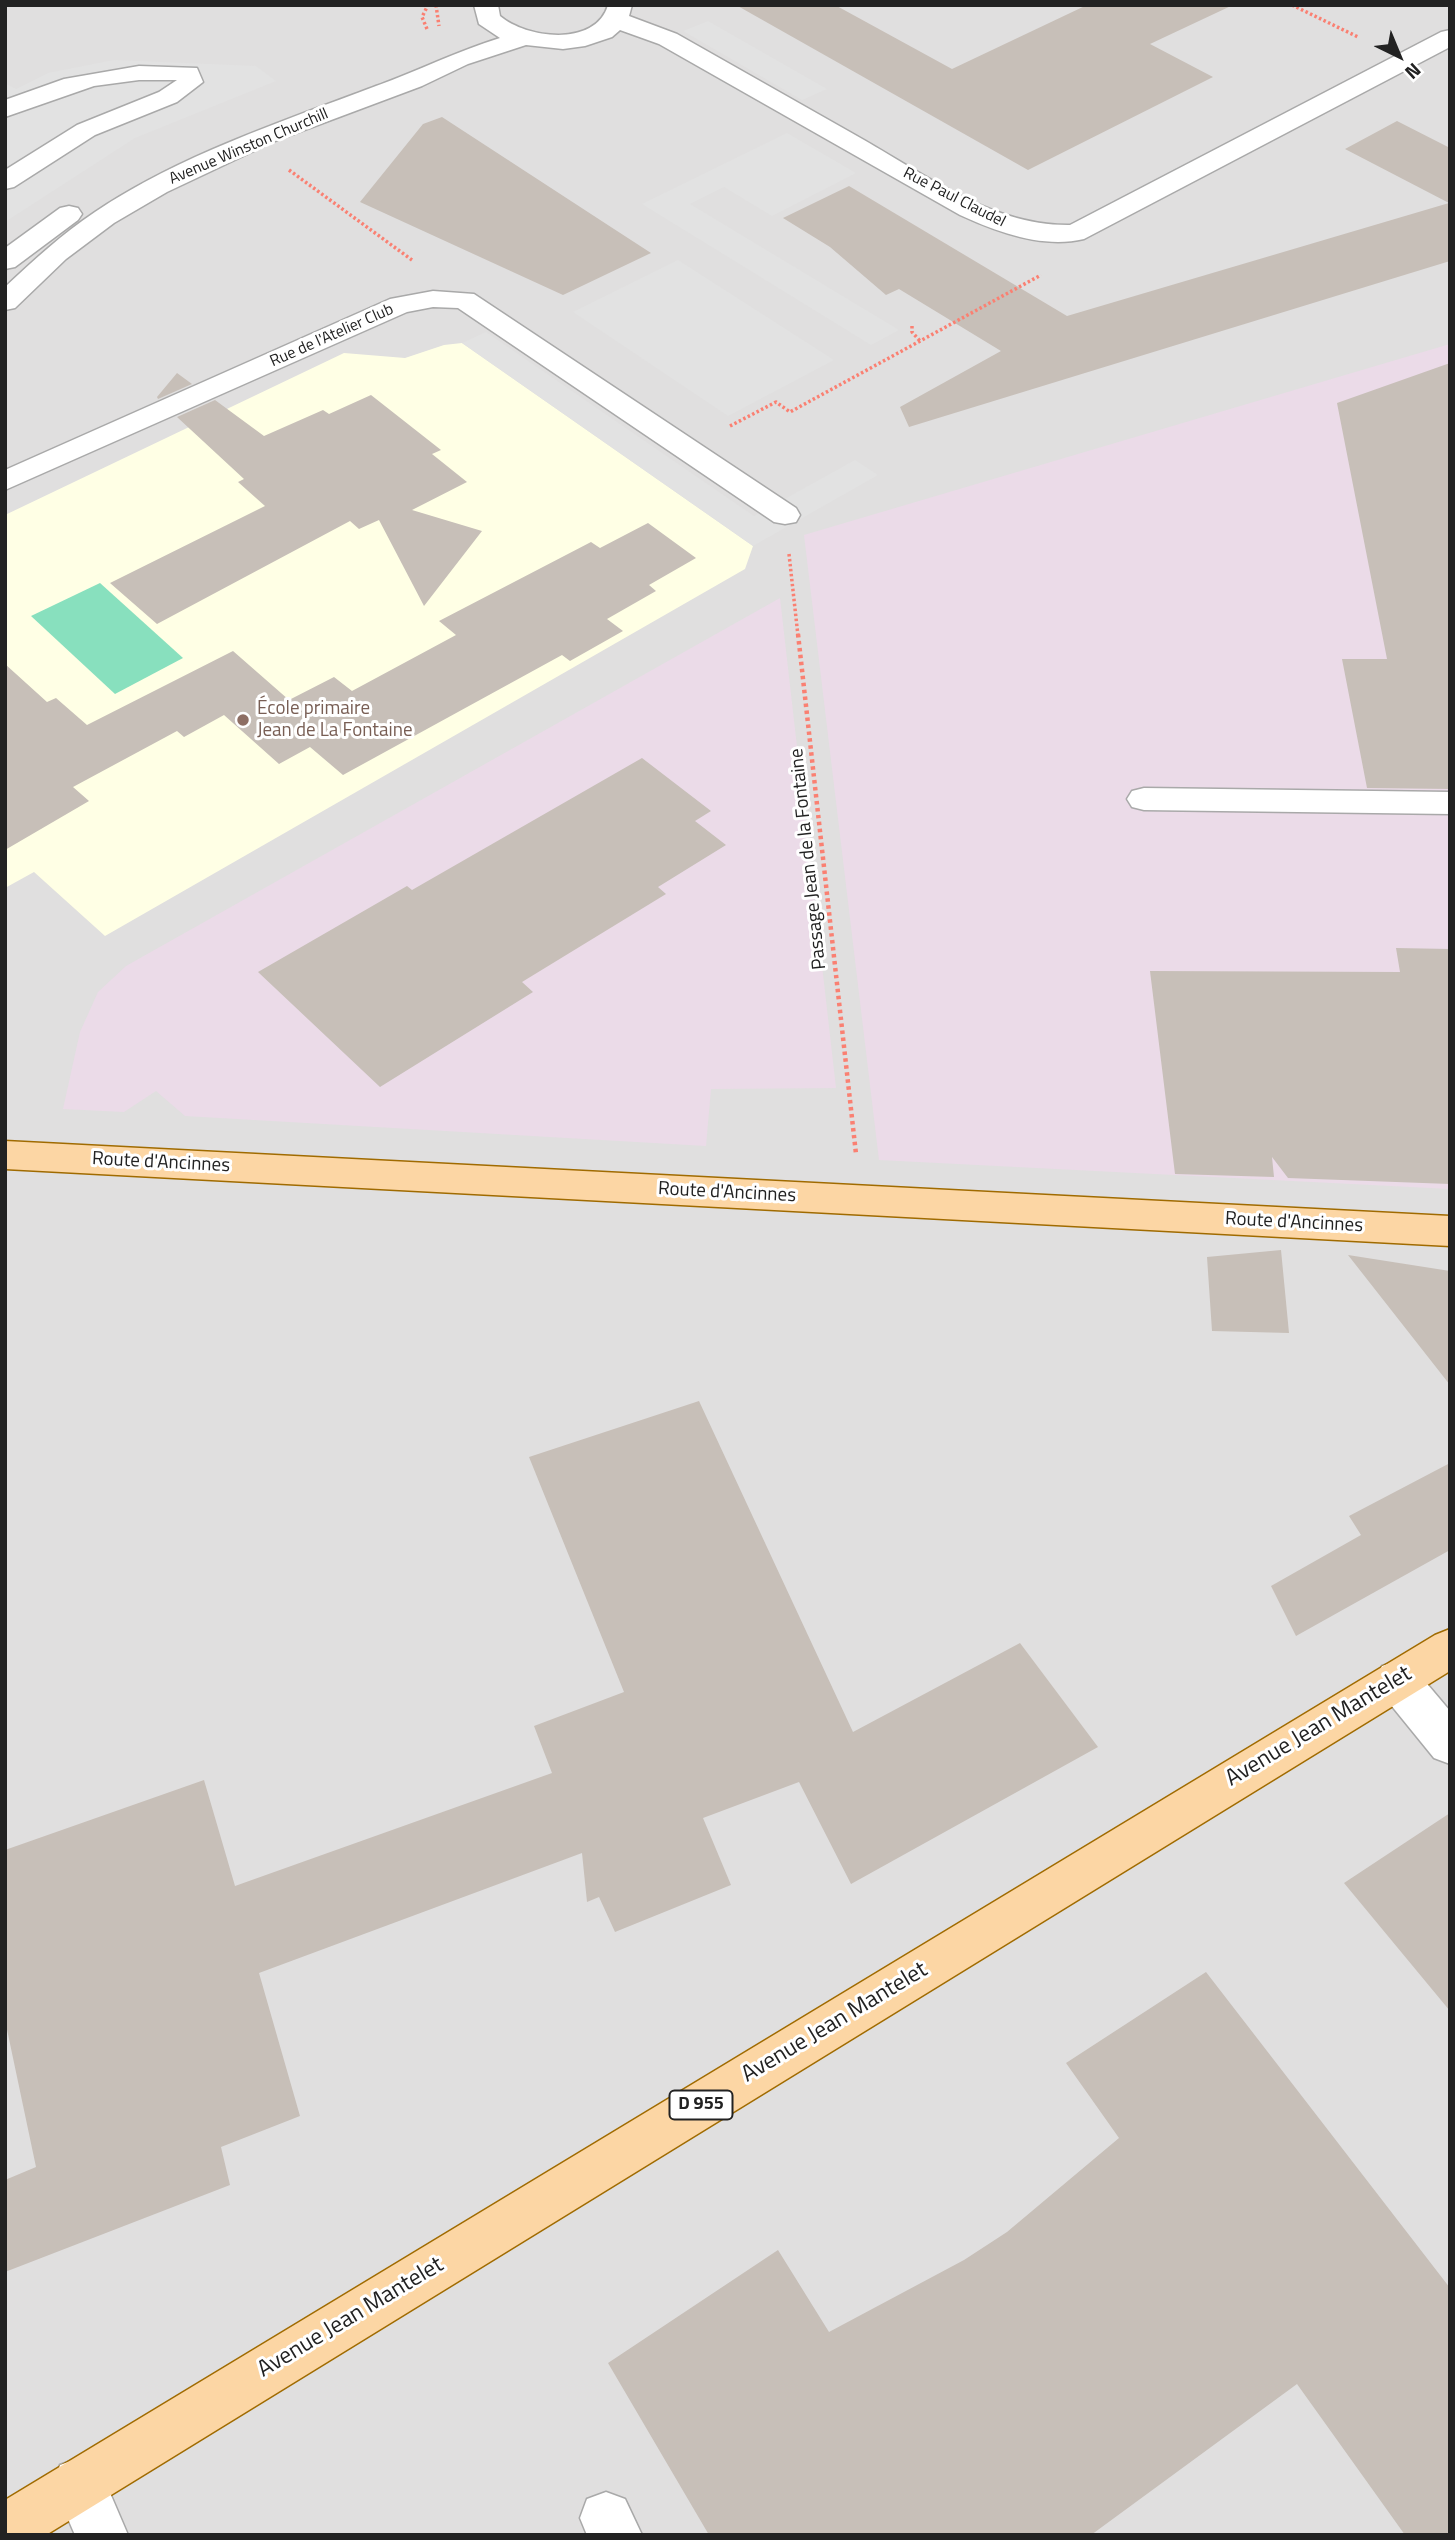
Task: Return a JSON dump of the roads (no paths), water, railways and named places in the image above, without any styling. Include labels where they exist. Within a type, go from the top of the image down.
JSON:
[{"type":"main road","name":"Route d'Ancinnes","points":[[5,1155],[1450,1231]]},
{"type":"main road","name":"Avenue Jean Mantelet","points":[[5,2530],[1450,1648]]},
{"type":"street","points":[[489,15],[520,39],[541,43],[586,38],[604,30],[618,13]]},
{"type":"street","name":"Rue Paul Claudel","points":[[618,13],[953,201],[1000,224],[1045,234],[1075,233],[1450,37]]},
{"type":"street","name":"Avenue Winston Churchill","points":[[5,261],[74,211],[157,167],[238,130],[446,48],[489,15]]},
{"type":"street","name":"Avenue Winston Churchill","points":[[5,302],[56,253],[105,217],[158,186],[250,144],[413,81],[459,59],[520,39]]},
{"type":"street","points":[[1415,55],[1450,61]]},
{"type":"street","points":[[5,109],[87,79],[146,71],[188,73],[191,82],[168,97],[86,130],[5,181]]},
{"type":"street","name":"Rue de l'Atelier Club","points":[[5,481],[400,305],[433,299],[464,300],[785,515]]},
{"type":"street","points":[[1144,799],[1450,803]]},
{"type":"street","points":[[1396,1680],[1450,1744]]},
{"type":"street","points":[[79,2484],[102,2535]]},
{"type":"place","name":"École primaire Jean de La Fontaine","points":[[243,720]]}]
